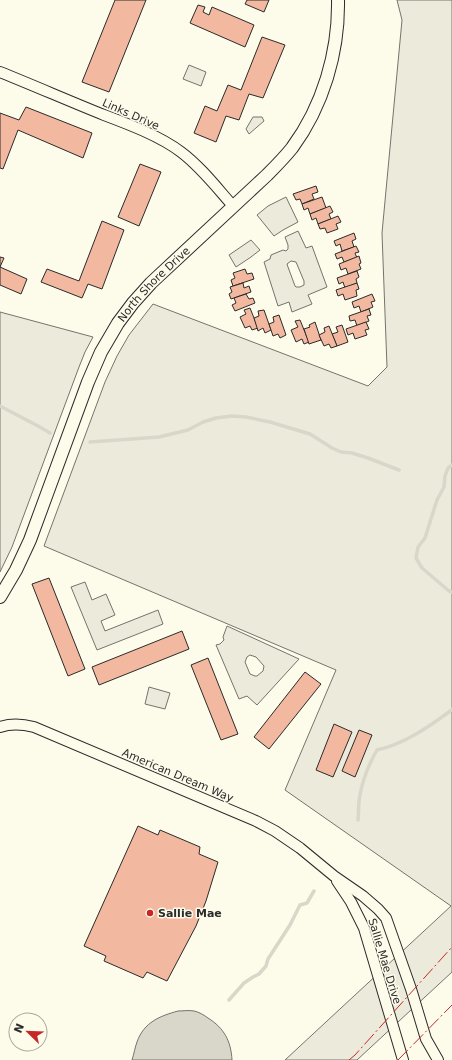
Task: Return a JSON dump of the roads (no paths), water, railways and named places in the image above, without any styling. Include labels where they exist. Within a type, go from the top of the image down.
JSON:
[{"type":"street","name":"North Shore Drive","points":[[0,597],[16,570],[30,540],[88,382],[101,352],[123,315],[151,283],[267,175],[292,148],[308,123],[324,87],[332,62],[337,28],[338,0]]},
{"type":"street","name":"Links Drive","points":[[0,72],[125,123],[178,150],[189,159],[233,206]]},
{"type":"street","name":"American Dream Way","points":[[0,727],[16,724],[34,727],[256,821],[275,831],[300,848],[334,876]]},
{"type":"street","name":"Sallie Mae Drive","points":[[334,876],[363,896],[386,918],[411,989],[426,1039],[438,1060]]},
{"type":"street","name":"Sallie Mae Drive","points":[[334,876],[351,902],[364,928],[403,1060]]},
{"type":"waterway","points":[[0,406],[50,433]]},
{"type":"waterway","points":[[90,442],[159,437],[188,430],[203,422],[216,418],[232,416],[246,417],[270,422],[310,434],[341,452],[352,453],[399,470]]},
{"type":"waterway","points":[[452,465],[448,468],[445,476],[444,487],[437,500],[425,538],[418,547],[416,558],[422,568],[452,592]]},
{"type":"waterway","points":[[358,820],[359,798],[363,783],[377,750],[406,740],[432,724],[452,709]]},
{"type":"waterway","points":[[229,1000],[244,983],[259,974],[266,966],[268,959],[290,925],[300,905],[307,903],[314,891]]},
{"type":"place","name":"Sallie Mae","points":[[150,913]]}]
